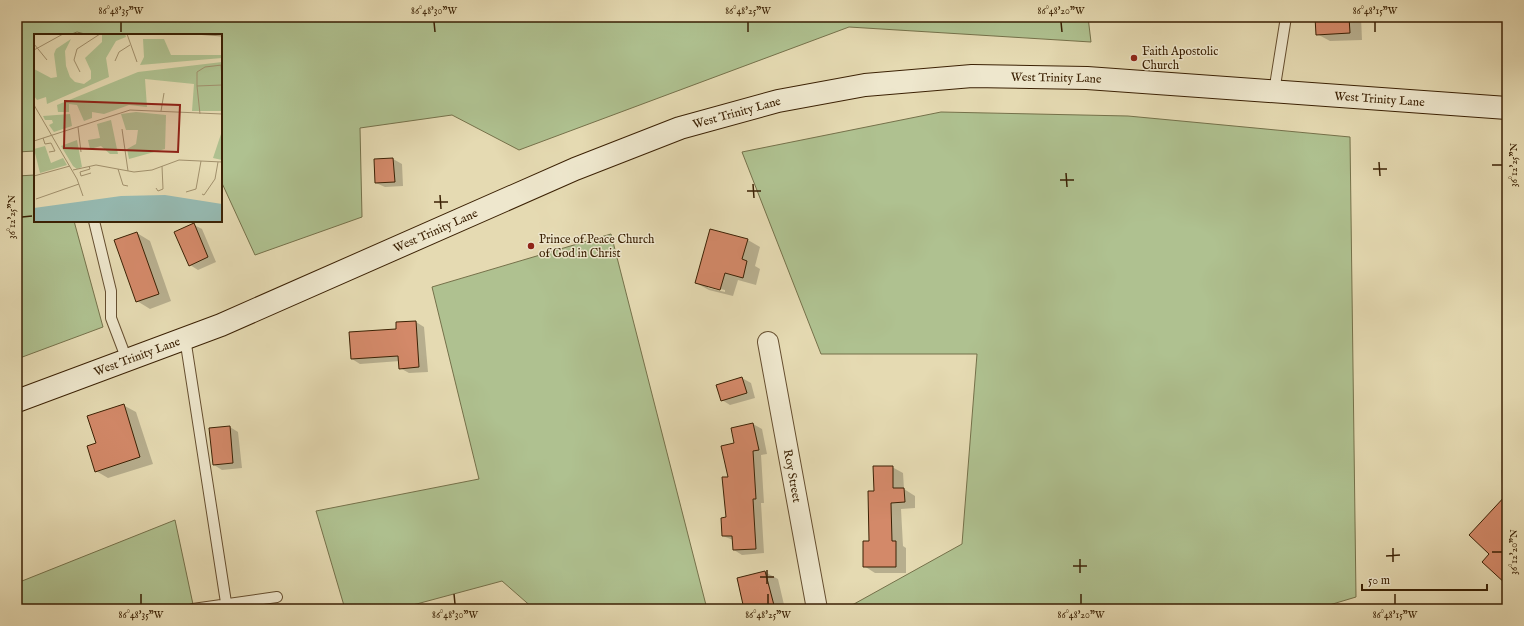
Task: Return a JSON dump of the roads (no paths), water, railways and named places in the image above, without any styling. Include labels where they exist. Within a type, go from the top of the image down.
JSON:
[{"type":"main road","name":"West Trinity Lane","points":[[17,400],[220,325],[575,169],[680,128],[778,101],[865,85],[972,76],[1087,78],[1507,108]]},
{"type":"street","name":"Roy Street","points":[[768,342],[817,609]]},
{"type":"lane","points":[[1274,92],[1286,17]]},
{"type":"lane","points":[[94,222],[111,292],[112,318],[127,360]]},
{"type":"lane","points":[[185,338],[227,606]]},
{"type":"lane","points":[[193,609],[227,606],[277,597]]},
{"type":"place","name":"Faith Apostolic Church","points":[[1134,58]]},
{"type":"place","name":"Prince of Peace Church of God in Christ","points":[[531,246]]}]
